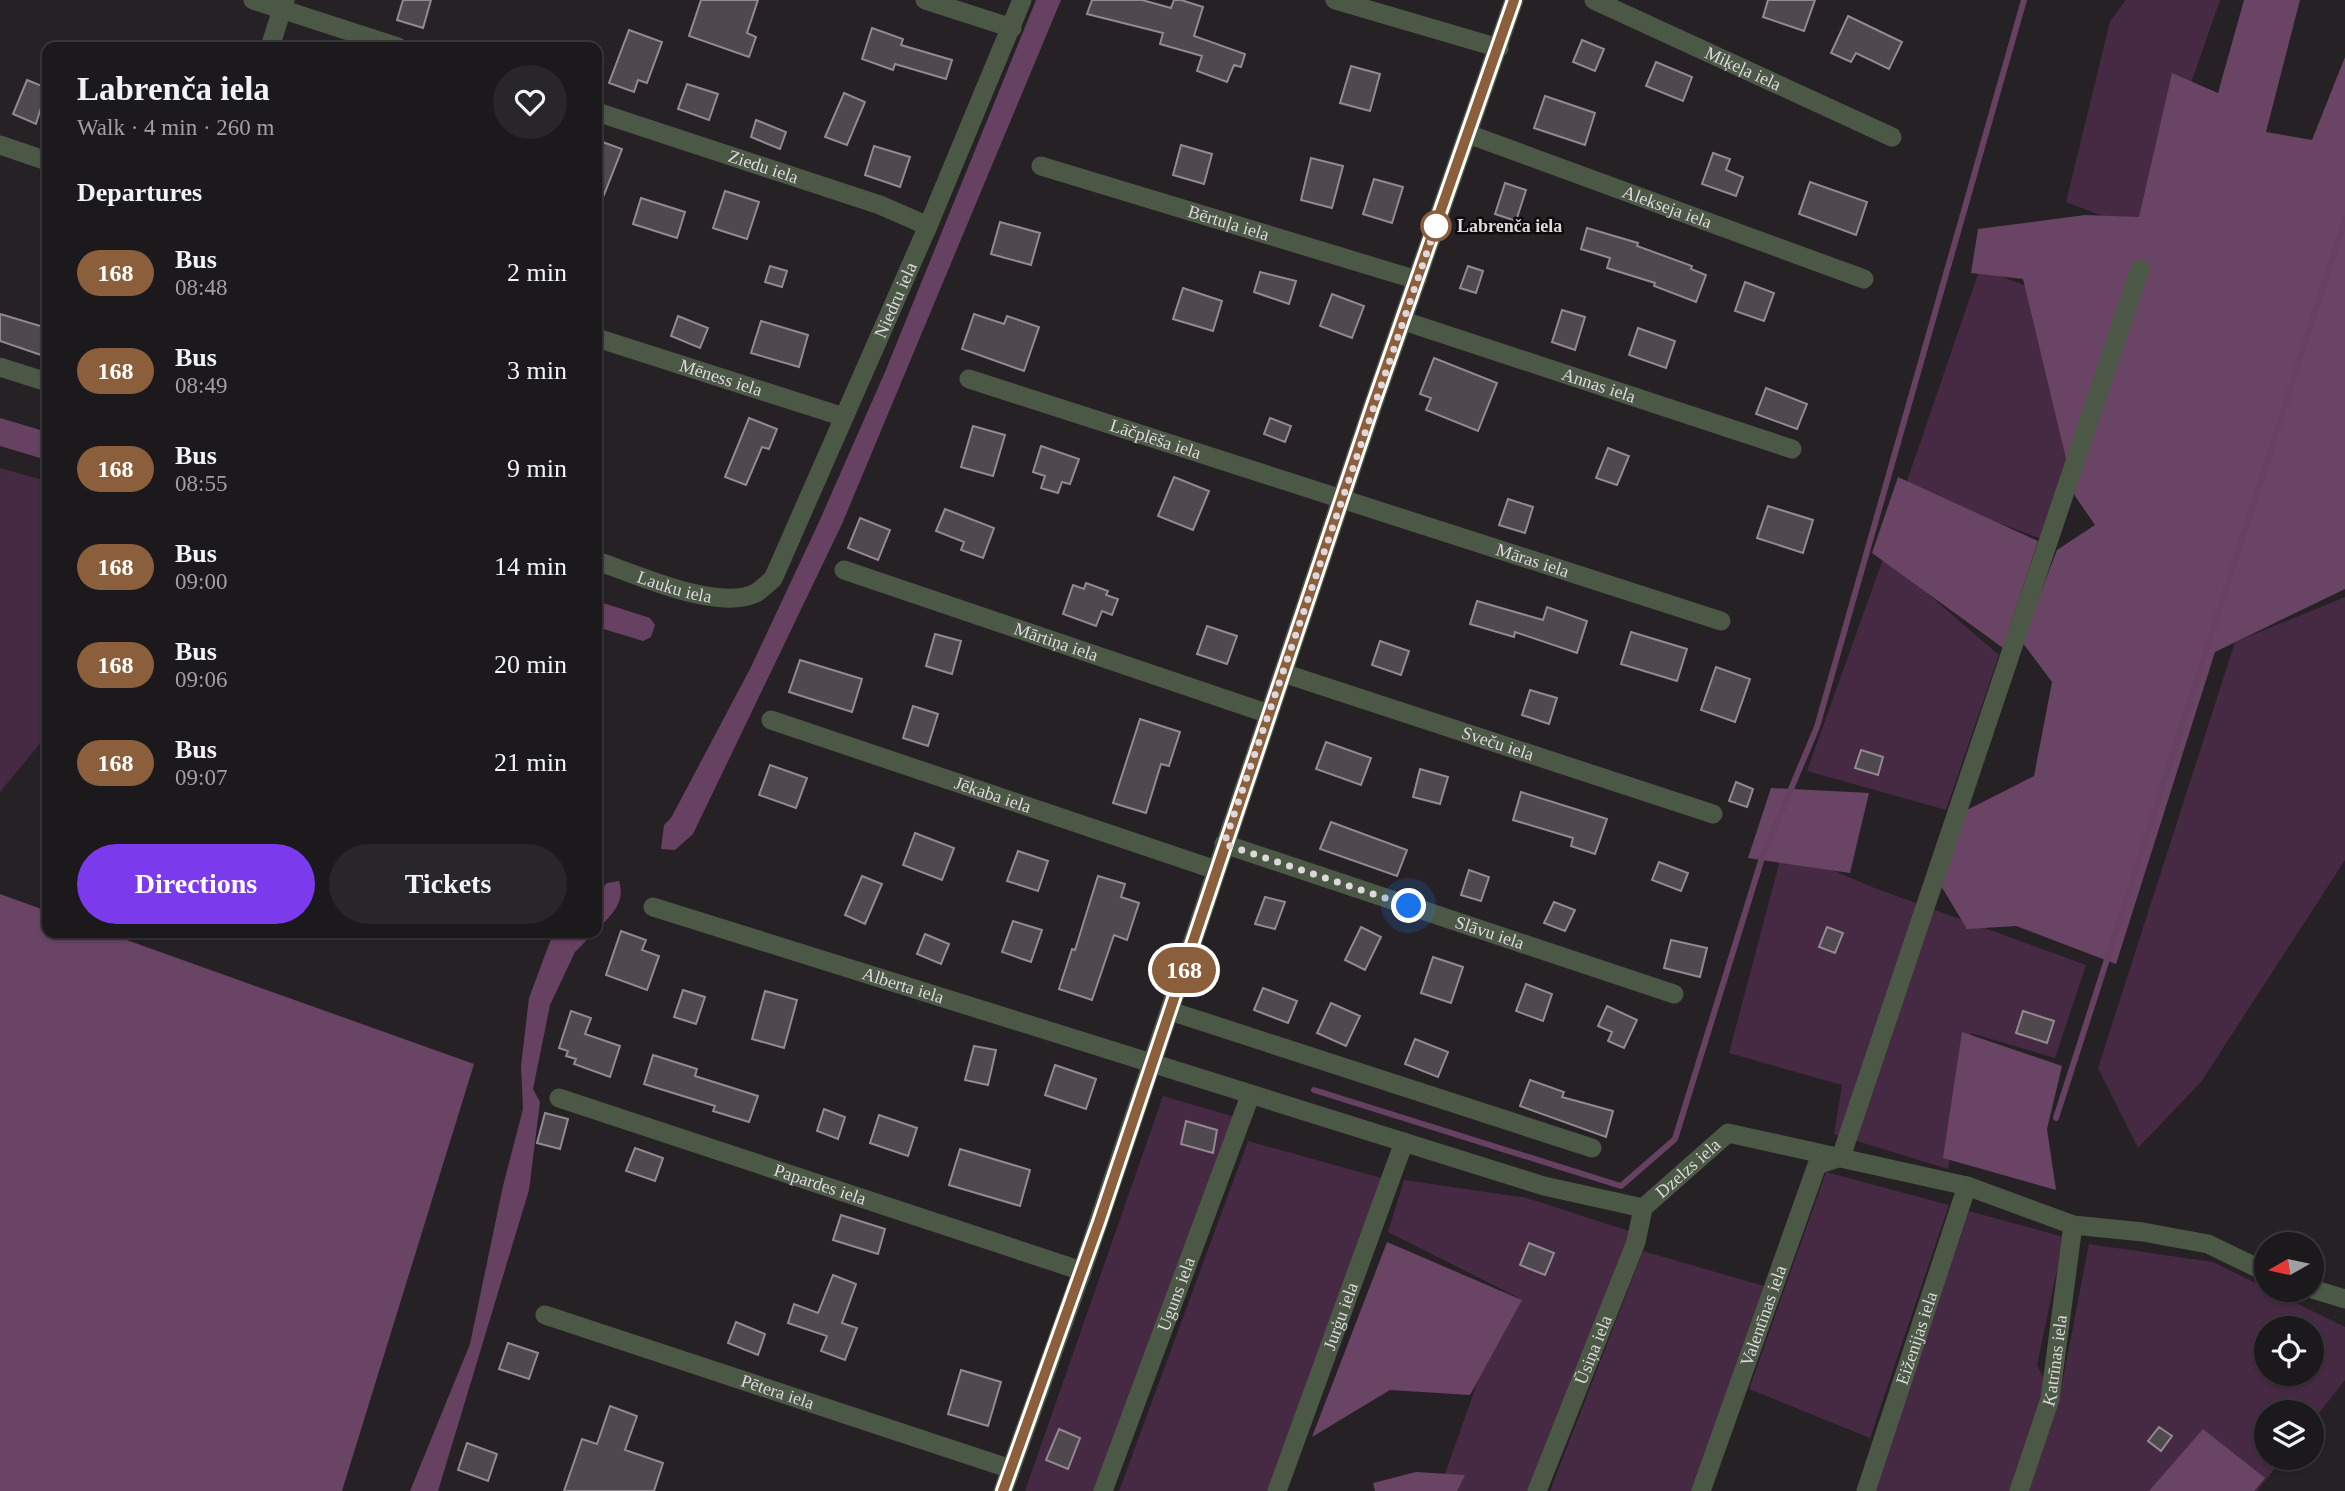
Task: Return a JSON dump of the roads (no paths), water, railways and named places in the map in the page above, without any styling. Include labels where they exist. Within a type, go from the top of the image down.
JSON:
[{"type":"street","points":[[253,0],[284,5],[384,42]]},
{"type":"street","points":[[925,0],[1012,27]]},
{"type":"street","name":"Niedru iela","points":[[755,593],[773,579],[928,226],[1022,0]]},
{"type":"street","points":[[1335,0],[1499,48]]},
{"type":"street","points":[[1003,1491],[1153,1065],[1224,844],[1514,0]]},
{"type":"street","name":"Miķeļa iela","points":[[1594,0],[1892,137]]},
{"type":"street","points":[[272,42],[284,5]]},
{"type":"street","name":"Ziedu iela","points":[[602,114],[880,205],[928,226]]},
{"type":"street","name":"Alekseja iela","points":[[1468,134],[1864,279]]},
{"type":"street","points":[[0,145],[42,159]]},
{"type":"street","name":"Bērtuļa iela","points":[[1041,166],[1417,280]]},
{"type":"street","points":[[1841,1157],[2140,269]]},
{"type":"street","name":"Annas iela","points":[[1404,321],[1792,449]]},
{"type":"street","name":"Mēness iela","points":[[602,340],[844,417]]},
{"type":"street","points":[[0,366],[42,380]]},
{"type":"street","name":"Lāčplēša iela","points":[[969,379],[1341,501]]},
{"type":"street","name":"Māras iela","points":[[1341,501],[1721,621]]},
{"type":"street","name":"Lauku iela","points":[[602,563],[726,599],[755,593]]},
{"type":"street","name":"Mārtiņa iela","points":[[844,570],[1269,714]]},
{"type":"street","name":"Sveču iela","points":[[1283,673],[1713,814]]},
{"type":"street","name":"Jēkaba iela","points":[[771,720],[1216,870]]},
{"type":"street","name":"Slāvu iela","points":[[1224,844],[1674,994]]},
{"type":"street","name":"Alberta iela","points":[[653,907],[1153,1065]]},
{"type":"street","points":[[1170,1011],[1592,1149]]},
{"type":"street","name":"Dzelzs iela","points":[[1153,1065],[1544,1185],[1643,1208],[1728,1133],[1968,1185],[2073,1225],[2143,1232],[2208,1244],[2254,1266]]},
{"type":"street","name":"Uguns iela","points":[[1103,1491],[1250,1096]]},
{"type":"street","name":"Papardes iela","points":[[559,1098],[1082,1271]]},
{"type":"street","name":"Jurģu iela","points":[[1276,1491],[1404,1142]]},
{"type":"street","name":"Valentīnas iela","points":[[1700,1491],[1817,1165],[1841,1157]]},
{"type":"street","name":"Eiženijas iela","points":[[1866,1491],[1968,1185]]},
{"type":"street","name":"Ūsiņa iela","points":[[1536,1491],[1636,1242],[1643,1208]]},
{"type":"street","name":"Katrīnas iela","points":[[2019,1491],[2050,1399],[2073,1225]]},
{"type":"street","points":[[2324,1293],[2345,1299]]},
{"type":"street","name":"Pētera iela","points":[[545,1315],[1011,1469]]},
{"type":"waterway","points":[[1314,1090],[1621,1186],[1675,1139],[1762,858],[1817,727],[2024,0]]},
{"type":"waterway","points":[[2056,1118],[2345,219]]},
{"type":"place","name":"Labrenča iela","points":[[1436,226]]}]
